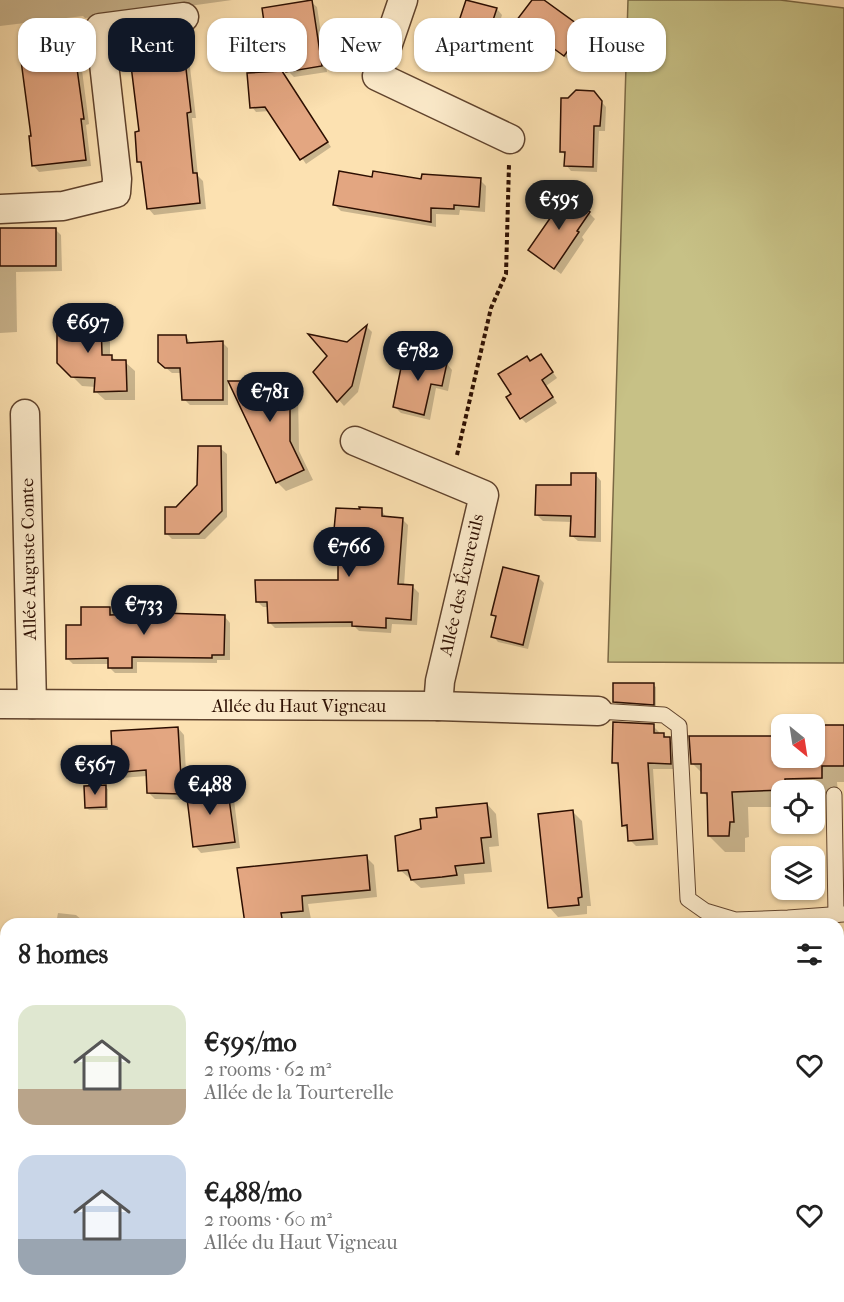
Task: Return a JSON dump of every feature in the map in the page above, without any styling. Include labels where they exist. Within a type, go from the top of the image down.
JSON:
[{"type":"street","points":[[403,0],[377,76],[510,139]]},
{"type":"street","points":[[0,209],[63,206],[116,193],[116,168],[100,28],[184,17]]},
{"type":"street","name":"Allée Auguste Comte","points":[[25,414],[32,704]]},
{"type":"street","name":"Allée des Écureuils","points":[[356,441],[484,495],[440,681],[438,706]]},
{"type":"street","name":"Allée du Haut Vigneau","points":[[0,704],[438,706],[598,711]]},
{"type":"lane","points":[[598,711],[664,715],[679,726],[688,899],[705,911],[728,918]]},
{"type":"lane","points":[[770,918],[840,914],[834,795]]},
{"type":"path","points":[[451,481],[491,308],[506,274],[510,139]]},
{"type":"shaded area","points":[[628,0],[780,0],[844,8],[844,663],[608,662],[626,72],[666,72],[666,18],[627,18]]},
{"type":"building","points":[[312,0],[319,46],[319,66],[307,68],[307,18],[263,18],[262,8]]},
{"type":"building","points":[[466,0],[497,8],[494,18],[460,18]]},
{"type":"building","points":[[532,0],[544,0],[569,18],[567,18],[567,52],[564,56],[555,49],[555,18],[518,18]]},
{"type":"building","points":[[23,72],[77,72],[84,119],[81,119],[86,160],[32,166],[29,136],[31,136]]},
{"type":"building","points":[[132,72],[186,72],[191,112],[187,113],[193,173],[197,173],[200,203],[147,209],[141,162],[137,162],[135,132],[139,131]]},
{"type":"building","points":[[283,72],[328,142],[300,160],[265,107],[250,108],[247,73]]},
{"type":"building","points":[[576,90],[594,91],[602,101],[600,126],[594,126],[593,167],[564,166],[565,152],[560,152],[561,98],[568,98]]},
{"type":"building","points":[[339,171],[372,177],[373,171],[421,179],[422,174],[481,178],[479,207],[454,205],[454,209],[431,208],[431,222],[333,205]]},
{"type":"building","points":[[562,192],[590,212],[554,269],[528,250],[553,214],[549,212]]},
{"type":"building","points":[[0,228],[56,228],[56,266],[0,266]]},
{"type":"building","points":[[57,317],[101,317],[102,355],[112,355],[112,360],[126,360],[127,391],[94,392],[95,378],[71,377],[57,363]]},
{"type":"building","points":[[367,325],[352,386],[337,402],[313,372],[327,356],[308,334],[347,342]]},
{"type":"building","points":[[158,335],[186,335],[187,343],[223,341],[223,400],[182,400],[180,368],[165,368],[158,362]]},
{"type":"building","points":[[404,353],[447,363],[442,386],[431,384],[424,415],[393,407]]},
{"type":"building","points":[[541,354],[553,372],[542,380],[553,397],[520,419],[506,397],[511,394],[498,374],[527,356],[530,361]]},
{"type":"building","points":[[228,381],[290,381],[290,441],[304,470],[276,483]]},
{"type":"building","points":[[198,446],[221,446],[222,511],[199,534],[165,534],[165,507],[176,507],[197,485]]},
{"type":"building","points":[[571,473],[596,473],[595,537],[570,536],[571,516],[535,515],[536,485],[571,485]]},
{"type":"building","points":[[359,507],[382,508],[382,516],[403,518],[398,584],[413,585],[411,620],[386,618],[386,628],[352,626],[352,622],[268,623],[267,602],[256,602],[255,580],[338,580],[338,542],[333,541],[336,508],[360,509]]},
{"type":"building","points":[[503,567],[539,576],[523,645],[491,637],[496,616],[491,615]]},
{"type":"building","points":[[81,607],[110,607],[110,615],[162,613],[225,615],[224,655],[212,655],[212,658],[132,657],[132,668],[108,668],[108,658],[66,659],[66,625],[81,625]]},
{"type":"building","points":[[613,683],[654,683],[654,705],[613,702]]},
{"type":"building","points":[[613,722],[654,724],[654,733],[664,733],[664,737],[670,737],[671,764],[648,763],[653,839],[628,841],[627,825],[622,826],[618,763],[612,763]]},
{"type":"building","points":[[825,725],[844,725],[844,766],[825,766]]},
{"type":"building","points":[[178,727],[182,794],[147,793],[146,770],[113,773],[111,731]]},
{"type":"building","points":[[689,736],[771,736],[771,768],[822,768],[822,778],[771,780],[771,791],[732,792],[734,822],[730,822],[729,836],[708,836],[707,793],[701,793],[701,764],[691,764]]},
{"type":"building","points":[[227,784],[235,842],[193,847],[186,790]]},
{"type":"building","points":[[106,785],[106,807],[85,808],[84,786]]},
{"type":"building","points":[[487,803],[491,837],[481,838],[484,863],[455,866],[457,875],[411,880],[408,870],[398,871],[395,836],[421,829],[420,819],[437,817],[436,808]]},
{"type":"building","points":[[573,810],[582,897],[578,898],[579,905],[548,908],[538,814]]},
{"type":"building","points":[[367,855],[370,890],[302,896],[303,911],[281,913],[282,918],[244,918],[237,868]]}]
